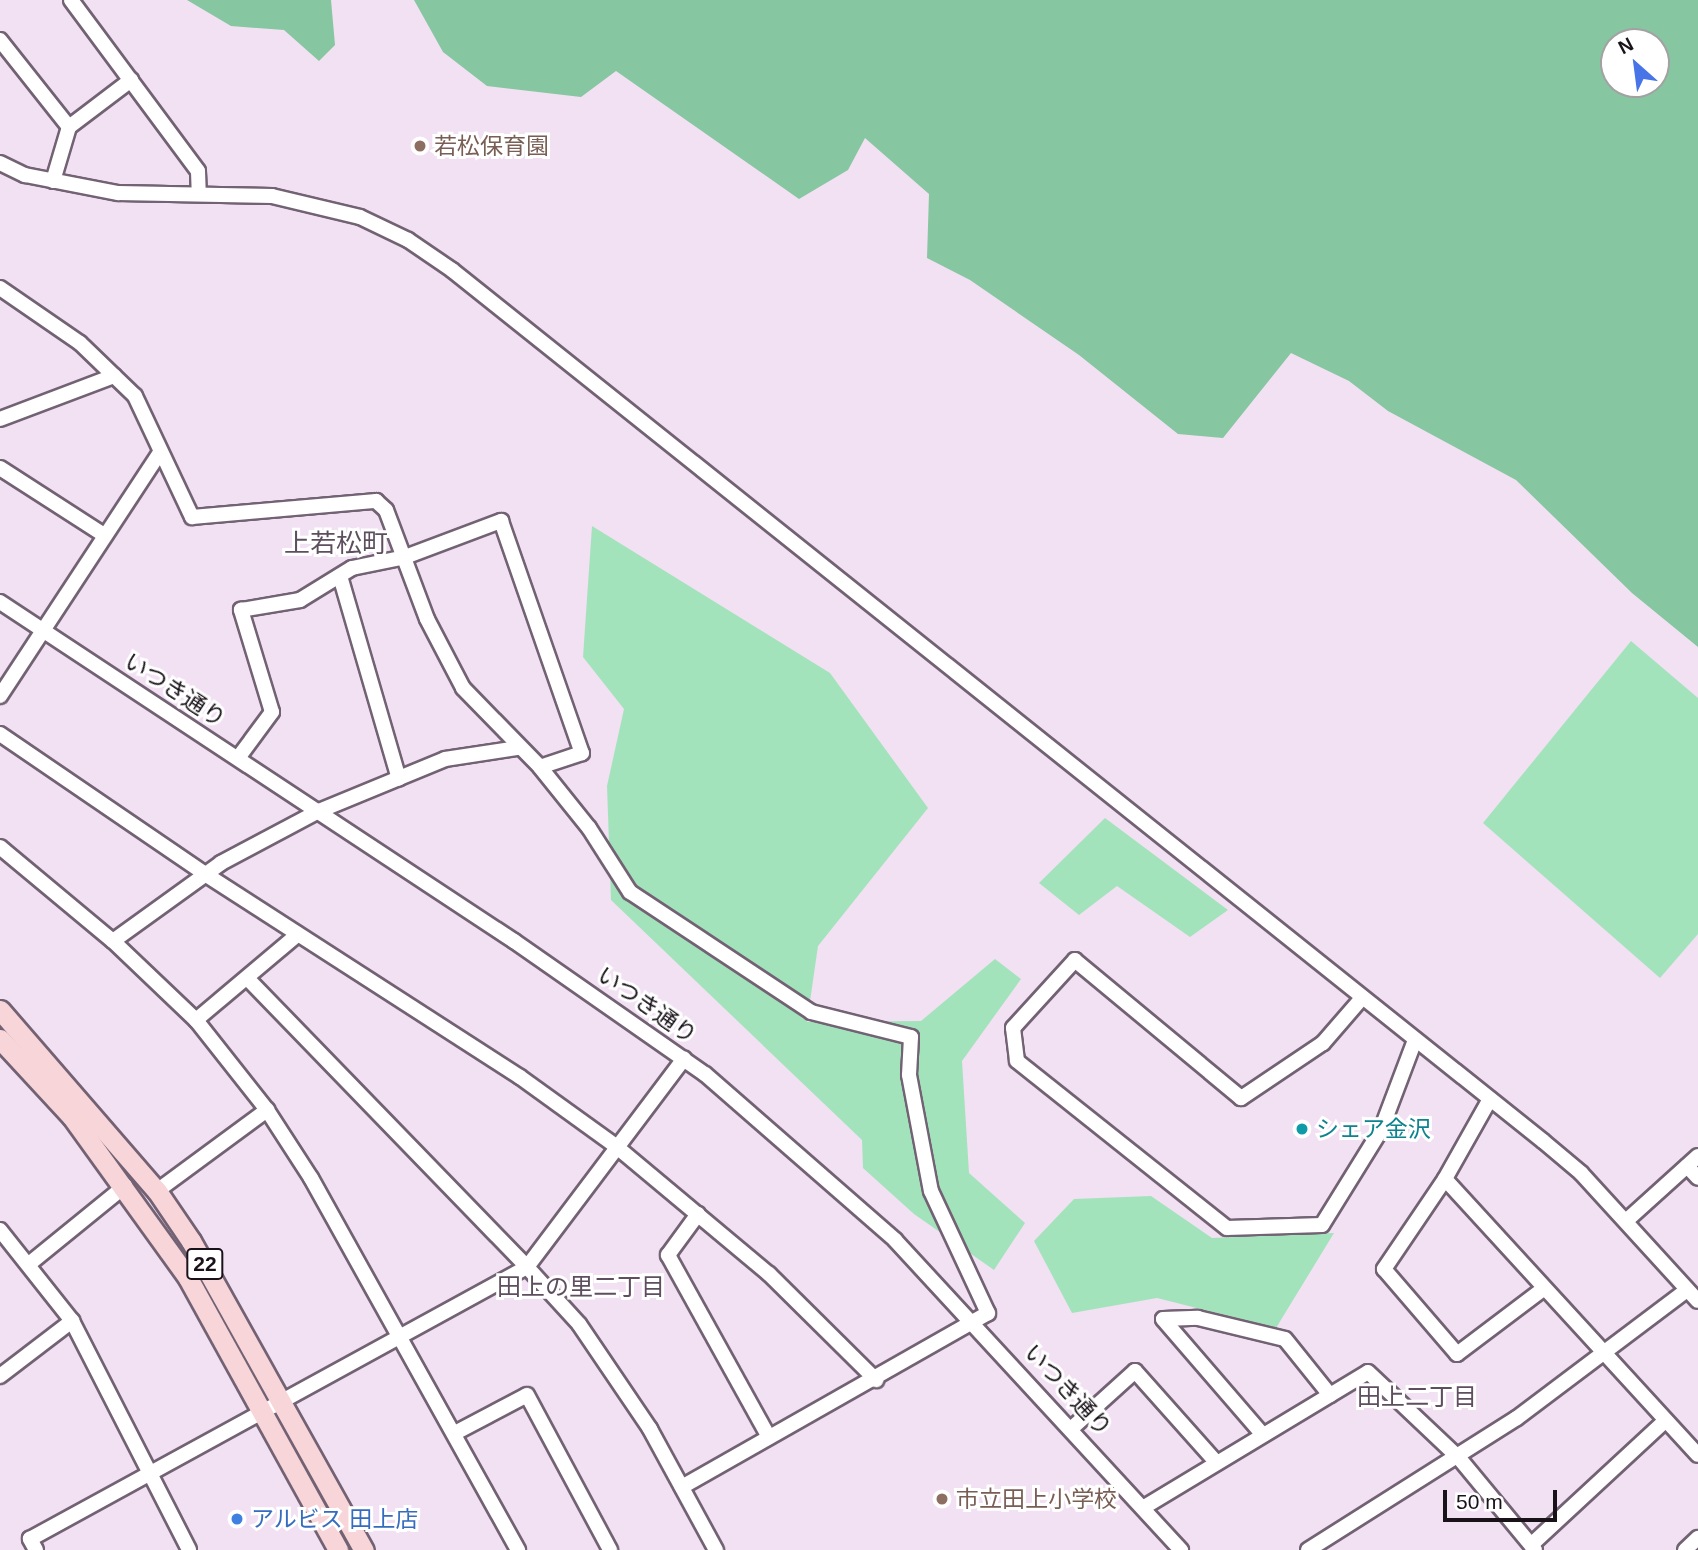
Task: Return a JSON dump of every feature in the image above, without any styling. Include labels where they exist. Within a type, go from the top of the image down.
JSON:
[{"type":"main road","name":"22","points":[[0,1010],[157,1191],[283,1400],[364,1550]]},
{"type":"main road","name":"22","points":[[0,1039],[72,1117],[125,1186],[188,1278],[338,1550]]},
{"type":"street","points":[[71,0],[198,171],[199,194]]},
{"type":"street","points":[[0,40],[69,127]]},
{"type":"street","points":[[53,181],[69,127],[131,80]]},
{"type":"street","points":[[0,163],[53,181],[118,193],[272,196],[360,217],[408,240],[452,270],[1581,1173],[1698,1301]]},
{"type":"street","points":[[0,288],[79,343],[135,396],[159,454],[192,517],[376,501],[386,510],[427,619],[463,688],[518,748],[540,767],[589,828],[630,892],[811,1012],[911,1037],[909,1075],[931,1191],[988,1313],[974,1324],[876,1380],[682,1487]]},
{"type":"street","points":[[0,419],[114,376]]},
{"type":"street","points":[[0,696],[159,454]]},
{"type":"street","points":[[0,468],[104,535]]},
{"type":"street","points":[[238,758],[272,712],[241,610],[300,600],[352,568],[405,557],[502,521],[582,753],[540,767]]},
{"type":"street","points":[[340,576],[399,779]]},
{"type":"street","name":"いつき通り","points":[[0,602],[319,811],[684,1059],[828,1178],[895,1240],[1146,1506],[1181,1550]]},
{"type":"street","points":[[0,734],[205,874],[520,1077],[617,1147],[769,1274],[876,1380]]},
{"type":"street","points":[[113,941],[205,874],[319,811],[445,759],[518,748]]},
{"type":"street","points":[[0,847],[113,941],[197,1020],[267,1110],[400,1336],[518,1550]]},
{"type":"street","points":[[197,1020],[298,934]]},
{"type":"street","points":[[1362,998],[1322,1043],[1241,1098],[1075,960],[1013,1028],[1017,1061],[1227,1228],[1322,1225],[1381,1130],[1415,1040]]},
{"type":"street","points":[[247,978],[579,1324],[650,1429],[716,1550]]},
{"type":"street","points":[[36,1550],[30,1539],[527,1267],[684,1059]]},
{"type":"street","points":[[1490,1099],[1445,1179],[1384,1269],[1457,1354],[1542,1290]]},
{"type":"street","points":[[157,1191],[267,1110]]},
{"type":"street","points":[[1626,1221],[1692,1161],[1698,1178]]},
{"type":"street","points":[[1445,1179],[1542,1290],[1698,1455]]},
{"type":"street","points":[[29,1264],[125,1186]]},
{"type":"street","points":[[698,1214],[668,1255],[769,1437]]},
{"type":"street","points":[[0,1230],[72,1321],[147,1475],[190,1550]]},
{"type":"street","points":[[1308,1550],[1459,1458],[1687,1290]]},
{"type":"street","points":[[1263,1436],[1163,1319],[1198,1318],[1285,1339],[1331,1395]]},
{"type":"street","points":[[0,1376],[72,1321]]},
{"type":"street","points":[[1072,1428],[1135,1371],[1217,1463]]},
{"type":"street","points":[[1146,1506],[1368,1372],[1459,1458],[1533,1548],[1665,1421]]},
{"type":"street","points":[[455,1433],[527,1395],[610,1550]]},
{"type":"street","points":[[1685,1550],[1698,1538]]},
{"type":"green space","points":[[187,0],[331,0],[335,45],[319,61],[284,30],[231,26]]},
{"type":"green space","points":[[414,0],[1698,0],[1698,647],[1632,593],[1516,480],[1388,411],[1349,381],[1291,353],[1223,438],[1178,434],[1079,355],[970,280],[927,258],[929,194],[865,138],[848,170],[799,199],[616,71],[581,97],[487,86],[443,52]]},
{"type":"green space","points":[[592,526],[830,673],[928,808],[818,946],[807,1022],[921,1021],[995,959],[1021,979],[962,1061],[969,1173],[1025,1223],[994,1270],[914,1214],[863,1168],[862,1140],[611,900],[607,786],[624,709],[583,657]]},
{"type":"green space","points":[[1631,641],[1698,698],[1698,934],[1660,978],[1483,823]]},
{"type":"green space","points":[[1105,818],[1228,910],[1190,937],[1117,886],[1079,915],[1039,883]]},
{"type":"green space","points":[[1151,1196],[1212,1238],[1334,1233],[1276,1328],[1157,1298],[1072,1313],[1034,1241],[1074,1199]]},
{"type":"place","name":"若松保育園","points":[[420,146]]},
{"type":"place","name":"シェア金沢","points":[[1302,1129]]},
{"type":"place","name":"市立田上小学校","points":[[942,1499]]},
{"type":"place","name":"アルビス 田上店","points":[[237,1519]]},
{"type":"district","name":"上若松町","points":[[336,544]]},
{"type":"district","name":"田上の里二丁目","points":[[581,1287]]},
{"type":"district","name":"田上二丁目","points":[[1417,1397]]}]
